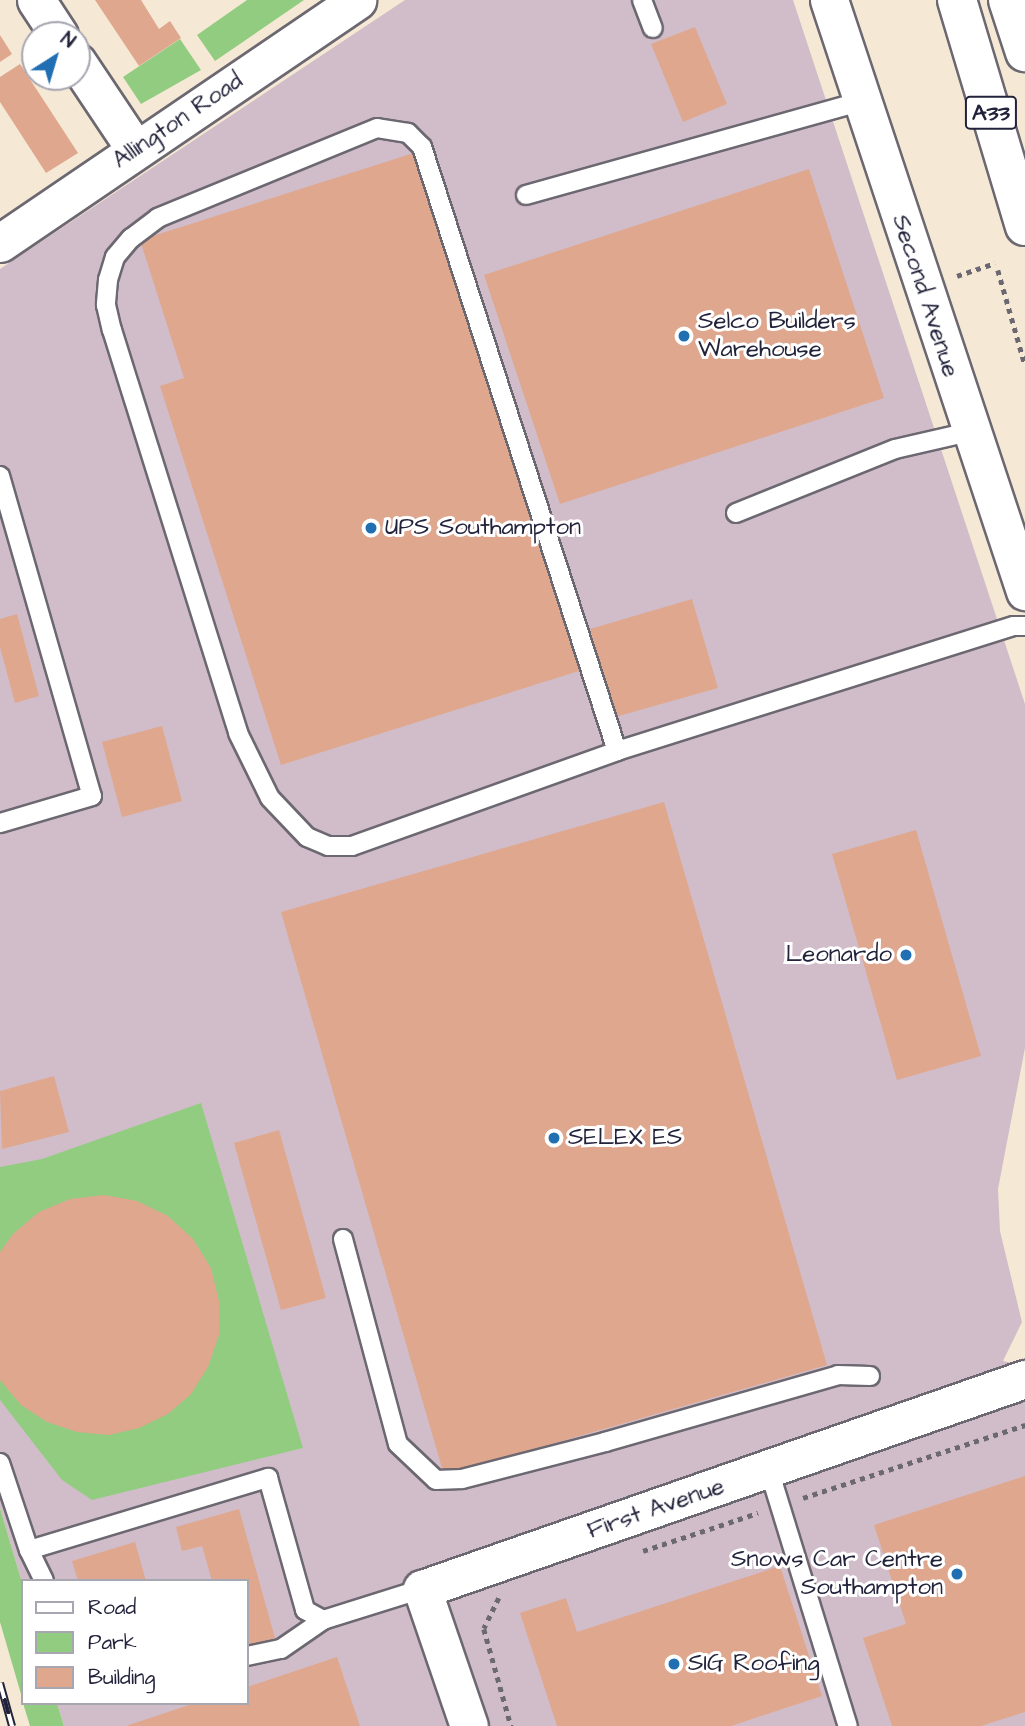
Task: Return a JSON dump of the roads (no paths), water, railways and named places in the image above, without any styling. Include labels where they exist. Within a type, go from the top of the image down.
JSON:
[{"type":"highway","name":"A33","points":[[957,0],[1025,226]]},
{"type":"highway","points":[[1009,0],[1025,52]]},
{"type":"street","points":[[36,0],[50,21]]},
{"type":"street","name":"Allington Road","points":[[0,243],[357,0]]},
{"type":"street","name":"Second Avenue","points":[[829,0],[969,432],[1025,591]]},
{"type":"street","points":[[91,83],[135,149]]},
{"type":"street","name":"First Avenue","points":[[422,1589],[1025,1379]]},
{"type":"street","points":[[422,1589],[469,1726]]},
{"type":"lane","points":[[642,0],[653,28]]},
{"type":"lane","points":[[526,195],[862,101]]},
{"type":"lane","points":[[617,751],[422,147],[408,133],[377,128],[158,218],[131,238],[115,257],[108,280],[106,305],[112,330],[237,733],[252,769],[287,820],[307,837],[328,846],[352,846],[617,751],[1014,625],[1025,626]]},
{"type":"lane","points":[[736,513],[895,449],[969,432]]},
{"type":"lane","points":[[0,476],[92,796],[0,823]]},
{"type":"lane","points":[[344,1239],[398,1444],[436,1480],[462,1479],[605,1442],[826,1378],[870,1376]]},
{"type":"lane","points":[[0,1463],[29,1550],[43,1579]]},
{"type":"lane","points":[[769,1470],[848,1726]]},
{"type":"lane","points":[[29,1550],[268,1478],[305,1610],[323,1620]]},
{"type":"lane","points":[[248,1656],[281,1649],[323,1620],[422,1589]]},
{"type":"railway","points":[[0,1683],[12,1726]]},
{"type":"place","name":"Selco Builders Warehouse","points":[[684,336]]},
{"type":"place","name":"UPS Southampton","points":[[371,528]]},
{"type":"place","name":"Leonardo","points":[[906,955]]},
{"type":"place","name":"SELEX ES","points":[[554,1138]]},
{"type":"place","name":"Snows Car Centre Southampton","points":[[957,1574]]},
{"type":"place","name":"SIG Roofing","points":[[674,1664]]}]
